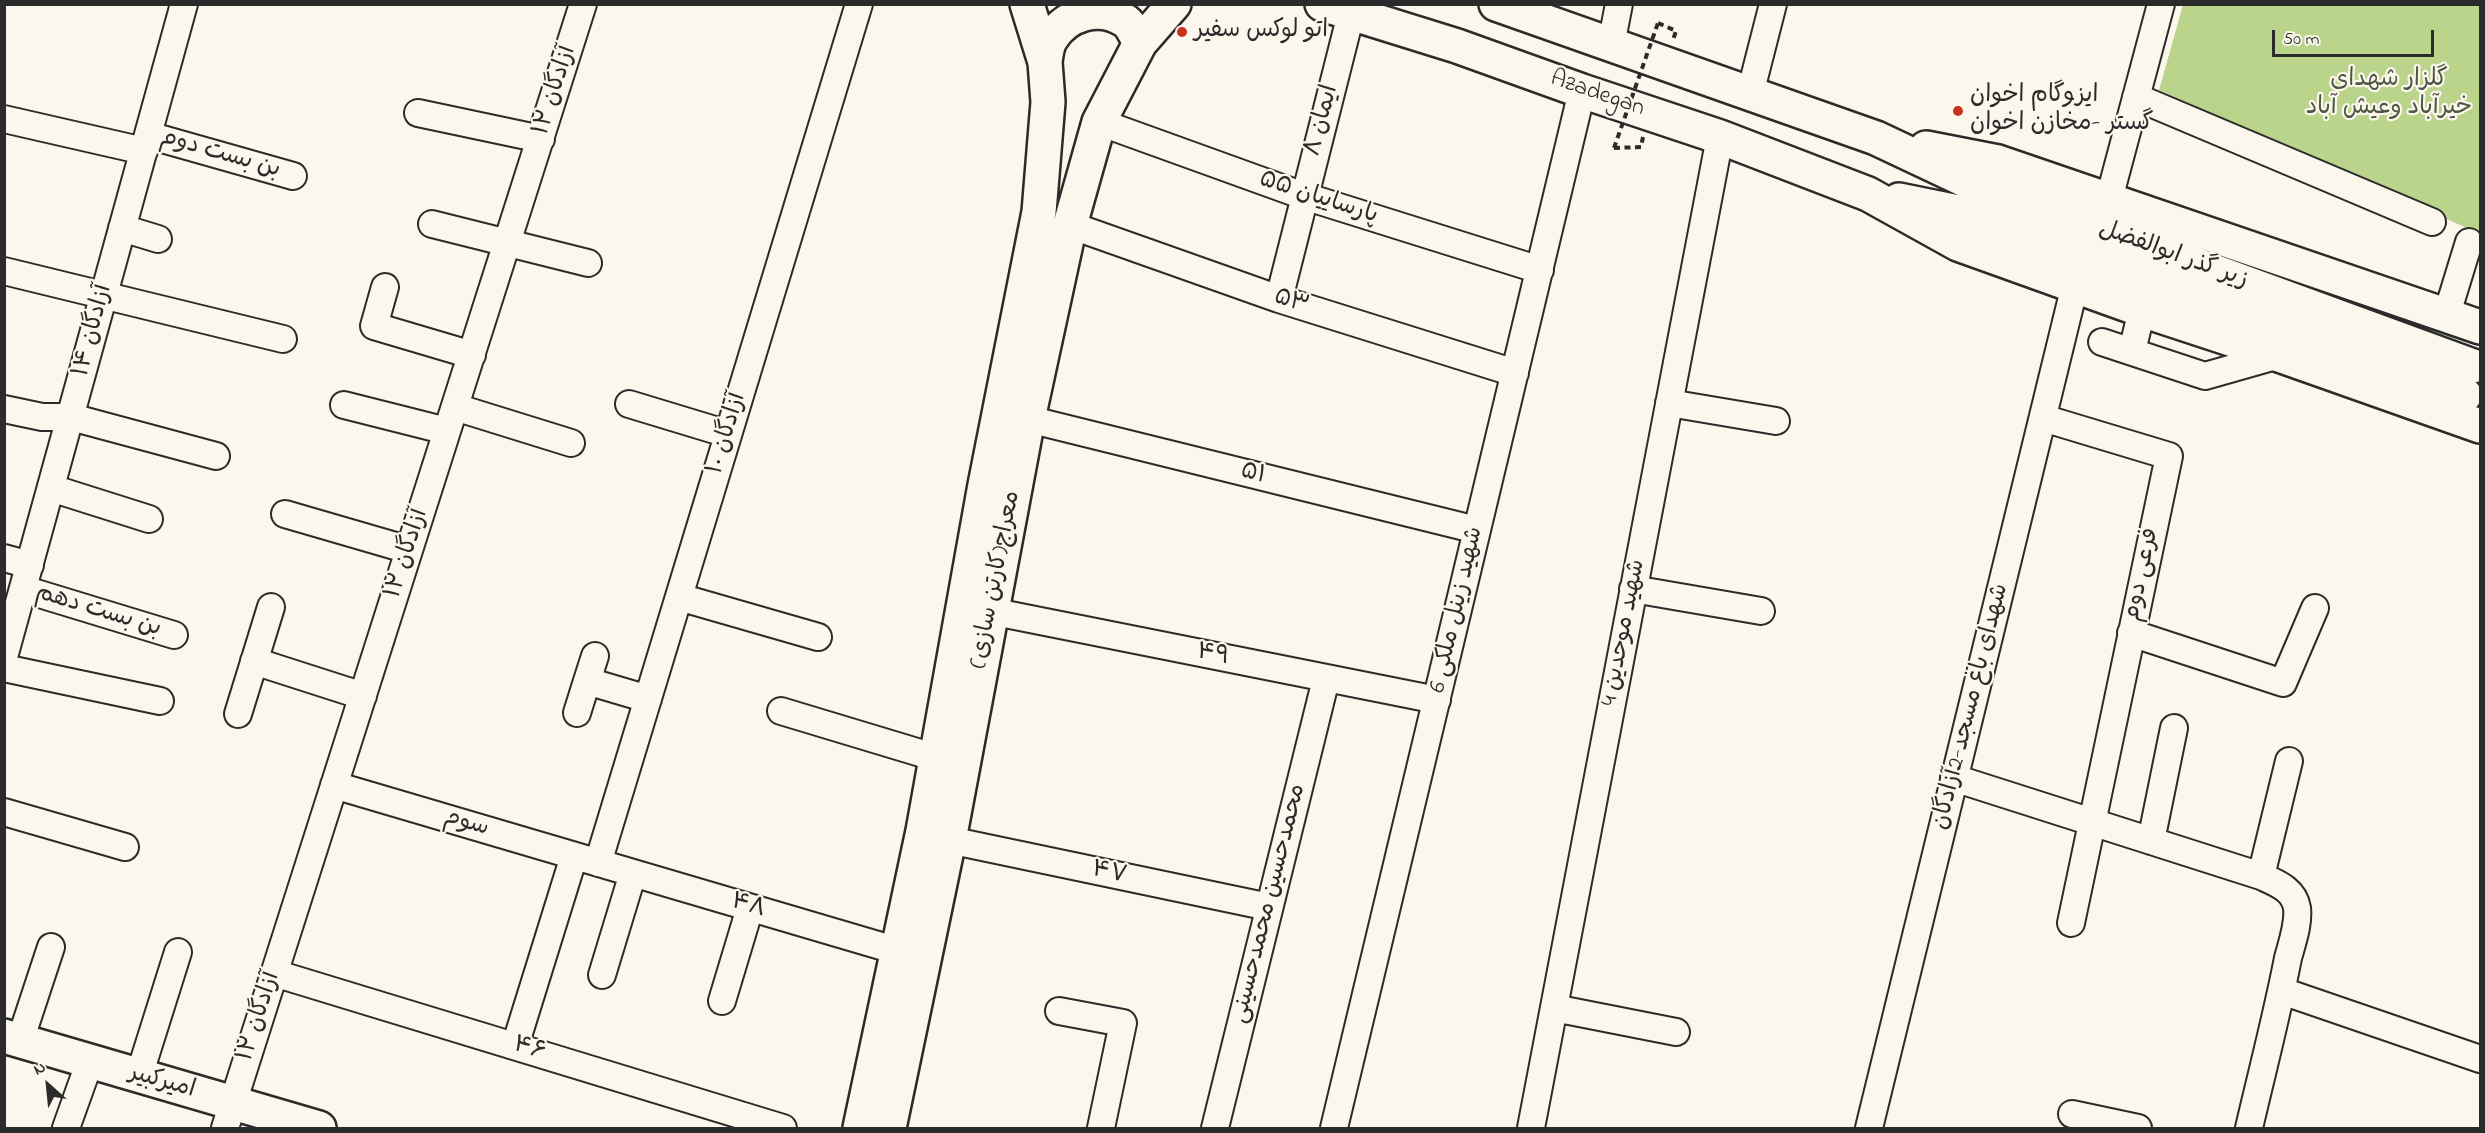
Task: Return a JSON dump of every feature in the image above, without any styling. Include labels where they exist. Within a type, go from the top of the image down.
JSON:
[{"type":"main road","points":[[1027,4],[1045,62]]},
{"type":"main road","name":"معراج(کارتن سازی)","points":[[884,1128],[949,840],[990,611],[1070,225],[1099,123],[1140,43],[1174,4]]},
{"type":"main road","points":[[1496,4],[1876,138],[1998,162],[2446,317],[2481,327]]},
{"type":"main road","name":"Azadegan","points":[[1337,9],[1457,46],[1720,137],[1868,194]]},
{"type":"main road","points":[[1045,62],[1050,40],[1064,23],[1084,13],[1106,12],[1126,21],[1140,43]]},
{"type":"main road","name":"معراج(کارتن سازی)","points":[[884,1128],[898,951],[937,758],[986,485],[1039,212],[1048,102],[1045,62]]},
{"type":"main road","name":"زیر گذر ابوالفضل","points":[[1868,194],[1958,212],[2469,380],[1965,180],[1876,138]]},
{"type":"main road","points":[[1868,194],[1958,244],[2142,310],[2481,426]]},
{"type":"main road","name":"امیرکبیر","points":[[12,1039],[139,1076],[229,1116],[320,1128]]},
{"type":"street","name":"۱۲ آزادگان","points":[[229,1116],[583,4]]},
{"type":"street","name":"۱۰ آزادگان","points":[[515,1046],[648,699],[859,4]]},
{"type":"street","points":[[1611,45],[1618,4]]},
{"type":"street","points":[[1750,94],[1773,4]]},
{"type":"street","points":[[2109,199],[2161,4]]},
{"type":"street","name":"۱۴ آزادگان","points":[[4,657],[184,5]]},
{"type":"street","name":"۸ ایمان","points":[[1279,299],[1304,196],[1337,9]]},
{"type":"street","name":"6 شهید زینل ملکی","points":[[1334,1128],[1582,91]]},
{"type":"street","points":[[2136,97],[2432,222]]},
{"type":"street","points":[[418,113],[541,139]]},
{"type":"street","name":"بن بست دوم","points":[[4,119],[146,143],[293,176]]},
{"type":"street","name":"پارساییان ۵۵","points":[[1099,123],[1304,196],[1540,270]]},
{"type":"street","name":"4 شهید موحدین","points":[[1531,1128],[1720,137]]},
{"type":"street","points":[[432,224],[588,263]]},
{"type":"street","name":"۵۳","points":[[1070,225],[1279,299],[1515,373]]},
{"type":"street","points":[[122,228],[158,239]]},
{"type":"street","points":[[2446,317],[2469,242]]},
{"type":"street","points":[[4,271],[283,339]]},
{"type":"street","name":"شهدای‌ باغ مسجد-2آزادگان","points":[[1869,1128],[2075,285]]},
{"type":"street","points":[[385,287],[373,332],[472,355]]},
{"type":"street","points":[[2132,351],[2142,310]]},
{"type":"street","points":[[2102,342],[2205,376],[2279,355]]},
{"type":"street","points":[[1669,403],[1776,421]]},
{"type":"street","points":[[629,404],[728,434]]},
{"type":"street","points":[[344,405],[447,431]]},
{"type":"street","points":[[455,407],[572,442]]},
{"type":"street","points":[[4,409],[42,417],[71,417],[216,456]]},
{"type":"street","name":"فرعی دوم","points":[[2043,418],[2169,456],[2071,923]]},
{"type":"street","name":"۵۱","points":[[1028,419],[1477,530]]},
{"type":"street","points":[[51,489],[149,519]]},
{"type":"street","points":[[285,513],[409,550]]},
{"type":"street","points":[[4,558],[30,565]]},
{"type":"street","name":"بن بست دهم","points":[[23,589],[174,635]]},
{"type":"street","points":[[1633,589],[1761,611]]},
{"type":"street","points":[[679,597],[818,637]]},
{"type":"street","points":[[238,714],[271,608]]},
{"type":"street","points":[[2131,633],[2283,683],[2315,608]]},
{"type":"street","name":"۴۹","points":[[990,611],[1437,700]]},
{"type":"street","points":[[577,713],[595,656]]},
{"type":"street","points":[[254,661],[363,696]]},
{"type":"street","points":[[4,668],[160,701]]},
{"type":"street","name":"محمدحسین محمدحسینی","points":[[1215,1128],[1326,679]]},
{"type":"street","points":[[587,681],[648,699]]},
{"type":"street","points":[[781,711],[937,758]]},
{"type":"street","points":[[2151,841],[2174,728]]},
{"type":"street","points":[[2261,876],[2289,761]]},
{"type":"street","points":[[1954,778],[2261,876],[2282,885],[2293,896],[2297,908],[2282,991],[2249,1128]]},
{"type":"street","name":"سوم","points":[[334,785],[586,859]]},
{"type":"street","points":[[4,812],[125,847]]},
{"type":"street","name":"۴۷","points":[[949,840],[1269,907]]},
{"type":"street","name":"۴۸","points":[[586,859],[898,951]]},
{"type":"street","points":[[602,975],[633,873]]},
{"type":"street","points":[[722,1001],[750,908]]},
{"type":"street","points":[[12,1039],[51,947]]},
{"type":"street","points":[[139,1076],[178,952]]},
{"type":"street","name":"۴۶","points":[[274,973],[783,1128]]},
{"type":"street","points":[[2282,991],[2481,1059]]},
{"type":"street","points":[[1554,1008],[1676,1032]]},
{"type":"street","points":[[1059,1011],[1123,1023],[1101,1128]]},
{"type":"street","points":[[66,1128],[90,1061]]},
{"type":"street","points":[[2072,1114],[2138,1128]]},
{"type":"path","points":[[1641,147],[1614,148],[1658,23],[1676,31]]},
{"type":"green space","name":"گلزار شهدای خیرآباد وعیش آباد","points":[[2183,5],[2480,5],[2480,234],[2159,90]]},
{"type":"place","name":"اتو لوکس سفیر","points":[[1182,32]]},
{"type":"place","name":"ایزوگام اخوان گستر -مخازن اخوان","points":[[1958,111]]}]
